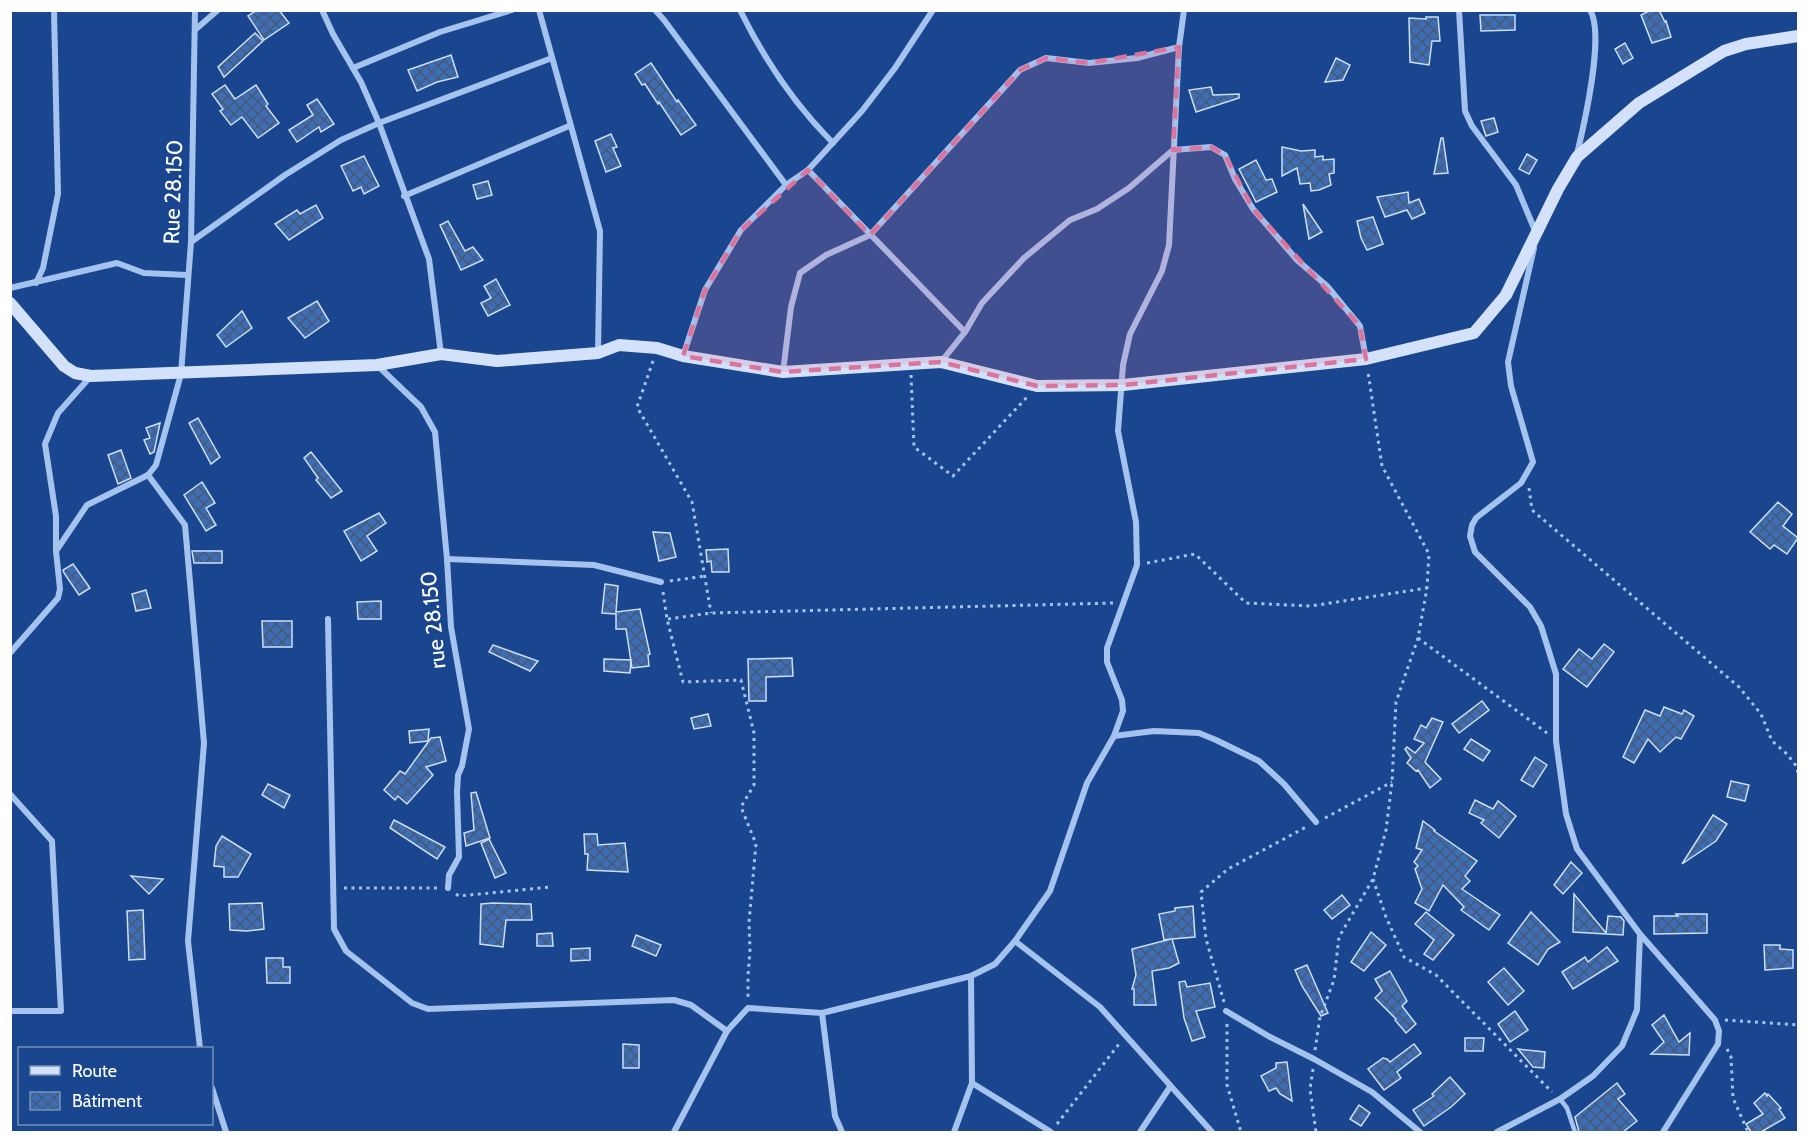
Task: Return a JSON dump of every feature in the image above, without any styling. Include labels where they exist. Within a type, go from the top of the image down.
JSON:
[{"type":"street","points":[[36,283],[43,268],[57,195],[54,10]]},
{"type":"street","name":"Rue 28.150","points":[[181,374],[190,242],[195,10]]},
{"type":"street","points":[[196,29],[218,10]]},
{"type":"street","points":[[322,10],[324,18],[353,68],[379,123],[429,259],[441,354]]},
{"type":"street","points":[[353,68],[440,32],[512,10]]},
{"type":"street","points":[[539,10],[569,126],[600,231],[598,353]]},
{"type":"street","points":[[655,10],[786,185]]},
{"type":"street","points":[[740,10],[757,44],[808,118],[833,143]]},
{"type":"street","points":[[683,356],[705,290],[741,230],[786,185],[808,170],[862,111],[895,68],[933,10]]},
{"type":"street","points":[[1459,10],[1465,111],[1472,126],[1516,185],[1537,234],[1508,362],[1511,386],[1533,462],[1521,483],[1476,518],[1470,536],[1475,552],[1530,607],[1541,626],[1556,674],[1556,741],[1566,814],[1577,849],[1640,934],[1715,1020],[1719,1031],[1718,1044],[1663,1132]]},
{"type":"street","points":[[10,303],[64,366],[75,373],[91,376],[377,365],[441,354],[497,361],[598,353],[620,345],[657,348],[683,356],[783,372],[941,362],[1037,386],[1123,385],[1366,359],[1474,333],[1506,295],[1558,189],[1577,157],[1591,96],[1594,36],[1593,16],[1590,10]]},
{"type":"street","points":[[674,1132],[727,1031],[748,1008],[822,1013],[970,976],[995,964],[1015,941],[1050,891],[1087,783],[1114,736],[1123,711],[1122,700],[1107,662],[1107,648],[1137,565],[1136,522],[1118,431],[1123,365],[1130,334],[1162,271],[1169,245],[1179,47],[1185,11]]},
{"type":"street","points":[[1577,157],[1639,104],[1724,51],[1746,44],[1798,36]]},
{"type":"street","points":[[783,372],[791,308],[800,273],[826,255],[870,235],[1020,70],[1046,58],[1089,63],[1137,58],[1179,47]]},
{"type":"street","points":[[190,242],[285,175],[341,140],[379,123],[552,58]]},
{"type":"street","points":[[404,196],[569,126]]},
{"type":"street","points":[[941,362],[965,332],[982,303],[1024,258],[1070,220],[1097,209],[1129,188],[1173,150],[1211,147],[1225,155],[1234,179],[1253,209],[1297,260],[1327,286],[1360,326],[1366,359]]},
{"type":"street","points":[[808,170],[965,332]]},
{"type":"street","points":[[10,288],[117,263],[144,273],[188,275]]},
{"type":"street","name":"rue 28.150","points":[[377,365],[421,407],[435,432],[447,559],[450,627],[469,729],[458,775],[459,856],[450,875],[448,888]]},
{"type":"street","points":[[56,551],[87,505],[148,475],[156,465],[181,374]]},
{"type":"street","points":[[10,653],[58,598],[60,589],[56,551],[56,516],[45,444],[58,413],[91,376]]},
{"type":"street","points":[[148,475],[185,525],[204,743],[188,941],[200,1047]]},
{"type":"street","points":[[447,559],[594,565],[661,582]]},
{"type":"street","points":[[328,619],[334,929],[346,951],[412,1003],[428,1009],[674,1000],[691,1005],[727,1031]]},
{"type":"street","points":[[1114,736],[1154,731],[1198,733],[1216,740],[1259,761],[1284,784],[1316,822]]},
{"type":"street","points":[[10,794],[52,841],[60,1011],[10,1011]]},
{"type":"street","points":[[1497,1132],[1560,1099],[1593,1076],[1622,1046],[1637,1010],[1640,934]]},
{"type":"street","points":[[1015,941],[1100,1007],[1170,1088],[1212,1132]]},
{"type":"street","points":[[954,1132],[972,1083],[970,976]]},
{"type":"street","points":[[1226,1011],[1372,1092],[1420,1132]]},
{"type":"street","points":[[822,1013],[835,1116],[842,1132]]},
{"type":"street","points":[[972,1083],[1051,1132]]},
{"type":"street","points":[[1140,1132],[1170,1088]]},
{"type":"street","points":[[213,1091],[226,1132]]},
{"type":"lane","points":[[1560,1099],[1567,1108],[1575,1132]]},
{"type":"path","points":[[657,348],[637,407],[692,502],[711,613]]},
{"type":"path","points":[[1316,1132],[1310,1089],[1320,1017],[1334,980],[1339,937],[1373,879],[1386,830],[1392,782],[1396,702],[1418,639],[1429,554],[1382,466],[1366,359]]},
{"type":"path","points":[[911,364],[914,447],[953,476],[1037,386]]},
{"type":"path","points":[[1527,471],[1532,510],[1740,687],[1761,714],[1772,741],[1787,753],[1797,767],[1798,774]]},
{"type":"path","points":[[1137,565],[1195,554],[1246,603],[1311,606],[1426,588]]},
{"type":"path","points":[[705,576],[661,582],[682,682],[741,680],[754,733],[753,785],[741,807],[756,844],[749,922],[748,1008]]},
{"type":"path","points":[[667,619],[711,613],[1124,602]]},
{"type":"path","points":[[1418,639],[1556,741]]},
{"type":"path","points":[[1241,1132],[1227,1085],[1226,1011],[1206,939],[1201,892],[1228,869],[1392,782]]},
{"type":"path","points":[[1373,879],[1386,917],[1404,957],[1436,975],[1560,1099]]},
{"type":"path","points":[[1715,1020],[1798,1025]]},
{"type":"path","points":[[1719,1031],[1731,1057],[1733,1098],[1748,1132]]},
{"type":"path","points":[[1051,1132],[1126,1036]]},
{"type":"highlighted area","points":[[1179,47],[1173,150],[1211,147],[1225,155],[1253,209],[1360,326],[1366,359],[1123,385],[1037,386],[941,362],[783,372],[683,356],[705,290],[741,230],[808,170],[870,235],[1020,70],[1046,58],[1089,63]]},
{"type":"building","points":[[257,10],[279,10],[289,23],[264,40],[248,16]]},
{"type":"building","points":[[1651,10],[1659,10],[1666,21],[1671,37],[1652,43],[1641,15]]},
{"type":"building","points":[[1480,15],[1515,15],[1515,30],[1481,31]]},
{"type":"building","points":[[1426,17],[1438,17],[1440,41],[1432,41],[1429,65],[1410,62],[1409,18],[1426,19]]},
{"type":"building","points":[[255,33],[263,41],[224,77],[218,67]]},
{"type":"building","points":[[1625,43],[1633,58],[1623,64],[1615,49]]},
{"type":"building","points":[[451,55],[458,77],[437,82],[417,91],[408,70]]},
{"type":"building","points":[[1336,58],[1350,65],[1343,80],[1325,82]]},
{"type":"building","points":[[651,63],[677,102],[678,100],[696,125],[681,135],[659,102],[658,104],[645,84],[642,85],[635,74]]},
{"type":"building","points":[[225,85],[235,99],[256,85],[268,104],[266,106],[279,123],[258,138],[242,117],[231,125],[220,111],[223,109],[212,94]]},
{"type":"building","points":[[1211,87],[1213,95],[1239,94],[1239,98],[1196,112],[1189,90]]},
{"type":"building","points":[[317,99],[334,124],[321,132],[319,127],[297,142],[289,130],[313,115],[307,105]]},
{"type":"building","points":[[1494,118],[1498,132],[1486,136],[1481,121]]},
{"type":"building","points":[[611,134],[617,147],[613,148],[621,166],[606,172],[595,141]]},
{"type":"building","points":[[1441,138],[1443,138],[1448,173],[1434,174]]},
{"type":"building","points":[[1282,147],[1301,151],[1315,150],[1315,157],[1323,156],[1323,160],[1334,159],[1334,173],[1329,174],[1331,185],[1311,191],[1310,183],[1300,184],[1297,168],[1282,176]]},
{"type":"building","points":[[1527,154],[1537,160],[1529,174],[1519,169]]},
{"type":"building","points":[[364,156],[379,186],[364,194],[361,187],[353,191],[341,166]]},
{"type":"building","points":[[1256,160],[1266,180],[1272,179],[1277,192],[1256,202],[1239,169]]},
{"type":"building","points":[[488,181],[492,195],[477,199],[473,185]]},
{"type":"building","points":[[1408,192],[1409,203],[1419,199],[1425,213],[1412,219],[1407,210],[1385,217],[1377,197]]},
{"type":"building","points":[[1303,204],[1322,232],[1309,239]]},
{"type":"building","points":[[316,205],[323,218],[289,240],[275,224],[297,210],[300,214]]},
{"type":"building","points":[[1373,217],[1383,244],[1367,250],[1357,221]]},
{"type":"building","points":[[448,221],[465,251],[473,247],[483,260],[461,270],[440,225]]},
{"type":"building","points":[[496,279],[510,305],[488,316],[481,303],[491,298],[484,286]]},
{"type":"building","points":[[317,301],[329,321],[305,338],[288,318]]},
{"type":"building","points":[[242,311],[252,328],[226,347],[217,335]]},
{"type":"building","points":[[198,418],[220,457],[211,464],[189,423]]},
{"type":"building","points":[[160,423],[154,452],[150,454],[144,440],[150,438],[146,428]]},
{"type":"building","points":[[121,450],[131,478],[118,484],[108,455]]},
{"type":"building","points":[[311,452],[342,491],[331,498],[316,480],[318,478],[304,458]]},
{"type":"building","points":[[202,482],[215,503],[206,508],[216,525],[206,531],[184,495]]},
{"type":"building","points":[[1778,502],[1792,514],[1783,526],[1798,538],[1787,554],[1774,545],[1770,549],[1750,532]]},
{"type":"building","points":[[379,513],[386,523],[367,536],[377,551],[361,561],[344,531]]},
{"type":"building","points":[[653,532],[670,533],[676,557],[659,561]]},
{"type":"building","points":[[728,549],[729,572],[712,572],[711,561],[707,562],[706,550]]},
{"type":"building","points":[[192,551],[222,551],[222,563],[194,563]]},
{"type":"building","points":[[73,564],[90,588],[79,595],[63,570]]},
{"type":"building","points":[[605,584],[618,586],[616,612],[640,609],[650,654],[648,655],[649,666],[632,668],[626,629],[616,629],[616,614],[602,613]]},
{"type":"building","points":[[146,590],[151,608],[136,611],[132,594]]},
{"type":"building","points":[[381,601],[381,619],[358,619],[357,602]]},
{"type":"building","points":[[262,621],[292,621],[292,647],[263,647]]},
{"type":"building","points":[[1604,644],[1614,652],[1587,687],[1563,669],[1579,649],[1592,659]]},
{"type":"building","points":[[493,645],[538,661],[530,671],[489,652]]},
{"type":"building","points":[[792,658],[793,676],[766,677],[766,701],[749,701],[748,659]]},
{"type":"building","points":[[604,659],[631,660],[630,673],[604,671]]},
{"type":"building","points":[[1482,701],[1489,710],[1459,733],[1452,724]]},
{"type":"building","points":[[1664,707],[1682,714],[1684,710],[1694,716],[1681,739],[1676,737],[1660,752],[1648,739],[1634,763],[1623,757],[1645,710],[1660,716]]},
{"type":"building","points":[[708,714],[711,726],[694,729],[691,718]]},
{"type":"building","points":[[1432,718],[1443,722],[1425,762],[1441,779],[1430,788],[1418,770],[1416,771],[1407,763],[1411,758],[1405,749],[1407,747],[1415,753],[1424,743],[1414,739],[1421,725],[1426,728]]},
{"type":"building","points":[[429,729],[428,741],[410,743],[409,731]]},
{"type":"building","points":[[440,737],[446,761],[426,767],[433,775],[407,804],[398,796],[395,800],[384,790],[400,771],[405,774],[431,738]]},
{"type":"building","points":[[1471,739],[1490,751],[1483,761],[1464,749]]},
{"type":"building","points":[[1535,757],[1547,765],[1533,787],[1521,780]]},
{"type":"building","points":[[1731,781],[1749,785],[1745,801],[1727,797]]},
{"type":"building","points":[[268,784],[290,795],[284,808],[262,795]]},
{"type":"building","points":[[476,792],[490,838],[466,846],[464,833],[474,830],[471,793]]},
{"type":"building","points":[[1475,800],[1493,809],[1498,801],[1516,816],[1499,838],[1481,823],[1484,820],[1469,813]]},
{"type":"building","points":[[1713,815],[1727,824],[1716,841],[1682,864]]},
{"type":"building","points":[[394,820],[445,847],[437,859],[390,828]]},
{"type":"building","points":[[1423,821],[1477,861],[1465,876],[1470,881],[1462,889],[1500,915],[1489,930],[1461,910],[1464,907],[1443,885],[1429,911],[1415,903],[1422,889],[1415,869],[1418,866],[1414,862],[1422,850],[1416,848]]},
{"type":"building","points":[[584,834],[597,834],[598,845],[625,843],[628,872],[587,870],[588,854],[585,854]]},
{"type":"building","points":[[222,836],[251,854],[238,877],[224,877],[224,867],[214,866],[216,846]]},
{"type":"building","points":[[489,839],[506,873],[495,878],[481,843]]},
{"type":"building","points":[[1571,862],[1582,873],[1563,894],[1554,885]]},
{"type":"building","points":[[131,876],[163,879],[149,894]]},
{"type":"building","points":[[1574,894],[1606,933],[1608,916],[1621,917],[1624,921],[1623,935],[1573,932]]},
{"type":"building","points":[[1342,895],[1350,905],[1332,919],[1324,910]]},
{"type":"building","points":[[262,903],[264,929],[230,930],[229,904]]},
{"type":"building","points":[[481,904],[531,904],[532,920],[506,920],[503,947],[480,944]]},
{"type":"building","points":[[1193,906],[1195,937],[1172,939],[1179,963],[1169,968],[1152,971],[1156,1005],[1134,1005],[1134,989],[1132,989],[1136,975],[1132,949],[1171,939],[1164,940],[1159,914],[1175,911],[1175,908]]},
{"type":"building","points":[[143,910],[145,959],[129,960],[127,911]]},
{"type":"building","points":[[1426,912],[1454,935],[1433,960],[1424,954],[1434,940],[1415,924]]},
{"type":"building","points":[[1531,912],[1560,942],[1548,949],[1538,965],[1508,943]]},
{"type":"building","points":[[1676,914],[1707,914],[1707,933],[1654,934],[1654,916],[1678,916]]},
{"type":"building","points":[[1371,932],[1386,945],[1364,971],[1351,962]]},
{"type":"building","points":[[552,933],[553,946],[537,946],[537,934]]},
{"type":"building","points":[[636,935],[661,945],[656,956],[632,946]]},
{"type":"building","points":[[1764,945],[1780,945],[1780,949],[1793,950],[1793,968],[1765,970]]},
{"type":"building","points":[[1607,947],[1618,961],[1573,989],[1562,972],[1585,957],[1588,962]]},
{"type":"building","points":[[590,948],[590,960],[571,961],[571,949]]},
{"type":"building","points":[[266,958],[283,958],[283,967],[290,967],[290,983],[267,983]]},
{"type":"building","points":[[1307,965],[1328,1013],[1321,1016],[1295,970]]},
{"type":"building","points":[[1504,968],[1524,991],[1508,1005],[1488,982]]},
{"type":"building","points":[[1390,971],[1407,1001],[1402,1006],[1416,1024],[1406,1033],[1375,998],[1382,991],[1375,979]]},
{"type":"building","points":[[1185,981],[1187,987],[1210,983],[1215,1007],[1196,1011],[1205,1037],[1192,1041],[1184,1018],[1179,982]]},
{"type":"building","points":[[1515,1011],[1528,1030],[1510,1042],[1498,1024]]},
{"type":"building","points":[[1664,1015],[1679,1042],[1690,1033],[1689,1055],[1651,1054],[1664,1042],[1652,1025]]},
{"type":"building","points":[[1465,1038],[1484,1038],[1483,1051],[1465,1051]]},
{"type":"building","points":[[623,1044],[639,1045],[639,1068],[623,1068]]},
{"type":"building","points":[[1414,1044],[1421,1053],[1397,1072],[1401,1078],[1384,1090],[1368,1069],[1383,1058],[1390,1062]]},
{"type":"building","points":[[1518,1049],[1545,1052],[1544,1068],[1533,1067]]},
{"type":"building","points":[[1287,1062],[1292,1101],[1280,1094],[1276,1088],[1269,1091],[1261,1076],[1276,1068],[1276,1063]]},
{"type":"building","points":[[1450,1077],[1465,1094],[1424,1126],[1413,1110],[1434,1096],[1432,1094]]},
{"type":"building","points":[[1617,1083],[1625,1094],[1618,1099],[1637,1121],[1623,1132],[1579,1132],[1575,1117]]},
{"type":"building","points":[[1765,1093],[1781,1108],[1779,1109],[1785,1118],[1761,1132],[1751,1132],[1746,1124],[1763,1114],[1754,1103]]},
{"type":"building","points":[[1359,1105],[1370,1113],[1361,1126],[1350,1119]]}]
